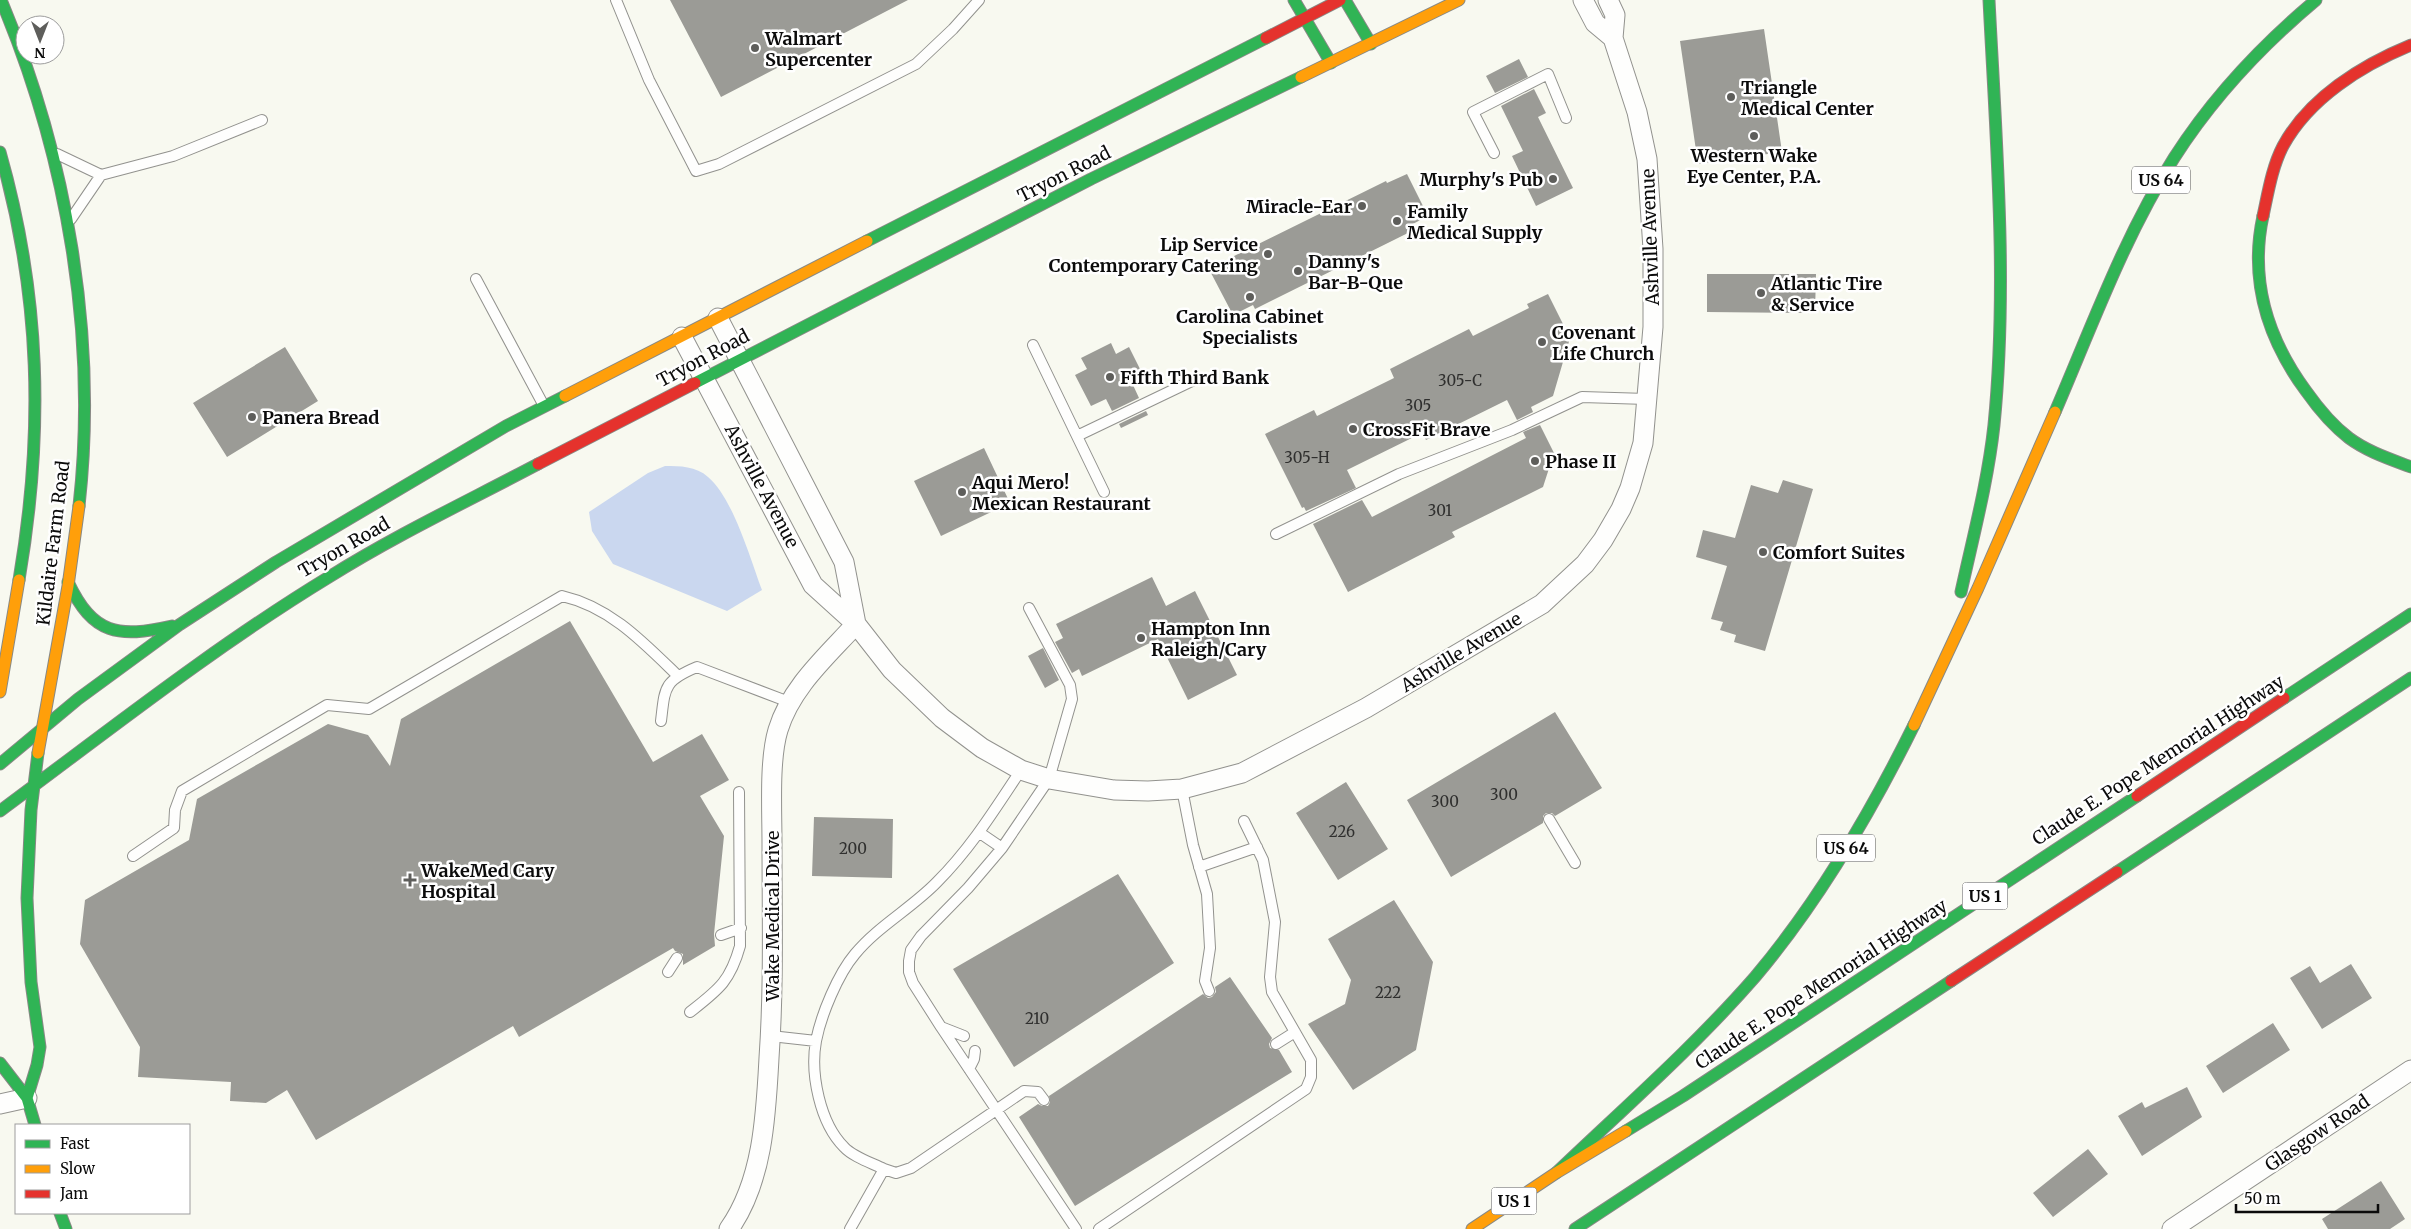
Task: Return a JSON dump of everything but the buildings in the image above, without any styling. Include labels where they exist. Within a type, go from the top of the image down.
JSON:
[{"type":"main road","name":"Kildaire Farm Road","points":[[1,0],[28,65],[53,152],[68,223],[80,308],[84,400],[79,506],[68,582],[41,730],[33,787],[28,847],[27,909],[31,983],[40,1053],[27,1098]]},
{"type":"main road","points":[[1294,0],[1331,63]]},
{"type":"main road","name":"Tryon Road","points":[[0,764],[78,698],[179,625],[276,562],[544,406],[1340,0]]},
{"type":"main road","points":[[1345,0],[1370,44]]},
{"type":"main road","name":"Tryon Road","points":[[0,811],[243,631],[332,573],[471,497],[1091,179],[1459,0]]},
{"type":"main road","points":[[1947,654],[1982,500],[1994,427],[1998,381],[2000,282],[1989,0]]},
{"type":"main road","name":"US 64","points":[[1556,1173],[1713,1021],[1778,947],[1826,881],[1885,781],[1947,654],[2108,286],[2139,220],[2165,171],[2196,124],[2238,71],[2284,27],[2316,0]]},
{"type":"main road","points":[[2411,46],[2390,53],[2349,77],[2317,104],[2286,141],[2270,183],[2258,232],[2257,274],[2264,311],[2283,361],[2327,420],[2368,450],[2411,467]]},
{"type":"main road","name":"Kildaire Farm Road","points":[[0,152],[6,191],[24,250],[34,334],[36,441],[27,532],[0,692]]},
{"type":"main road","points":[[68,582],[83,611],[102,626],[112,631],[145,633],[179,625]]},
{"type":"main road","name":"Claude E. Pope Memorial Highway","points":[[1472,1229],[1556,1173],[1691,1090],[2411,614]]},
{"type":"main road","points":[[1575,1229],[2411,678]]},
{"type":"main road","points":[[0,1063],[27,1098],[35,1124]]},
{"type":"main road","points":[[60,1214],[66,1229]]},
{"type":"street","points":[[1583,0],[1595,23],[1613,38]]},
{"type":"street","name":"Ashville Avenue","points":[[682,337],[813,585],[856,624],[892,670],[942,718],[982,748],[1021,770],[1049,779],[1114,790],[1148,792],[1182,789],[1242,773],[1366,708],[1542,604],[1585,564],[1604,540],[1621,509],[1630,488],[1643,443],[1653,327],[1653,259],[1647,159],[1637,112],[1613,38],[1614,15],[1608,0]]},
{"type":"street","name":"Ashville Avenue","points":[[718,318],[738,360],[844,562],[856,624]]},
{"type":"street","name":"Wake Medical Drive","points":[[729,1229],[746,1194],[758,1162],[767,1100],[771,1036],[772,786],[778,731],[789,702],[856,624]]},
{"type":"street","name":"Glasgow Road","points":[[2172,1229],[2411,1070]]},
{"type":"street","points":[[0,1104],[27,1098]]},
{"type":"lane","points":[[616,0],[649,80],[696,171],[719,164],[916,64],[953,29],[979,0]]},
{"type":"lane","points":[[1494,153],[1473,112],[1548,74],[1566,118]]},
{"type":"lane","points":[[53,152],[101,175],[173,156],[262,120]]},
{"type":"lane","points":[[68,223],[101,175]]},
{"type":"lane","points":[[476,279],[544,406]]},
{"type":"lane","points":[[1033,345],[1104,492]]},
{"type":"lane","points":[[1077,436],[1196,379]]},
{"type":"lane","points":[[1276,534],[1399,474],[1512,430],[1582,397],[1647,399]]},
{"type":"lane","points":[[133,856],[174,828],[175,810],[182,791],[327,705],[369,709],[562,596],[581,600],[626,626],[677,675]]},
{"type":"lane","points":[[1029,608],[1070,685],[1072,699],[1049,779],[1002,848],[911,950],[909,972],[941,1027],[1076,1229]]},
{"type":"lane","points":[[661,721],[665,688],[677,675],[696,667],[789,702]]},
{"type":"lane","points":[[1021,770],[980,833],[936,883],[886,924],[855,954],[839,977],[816,1041],[816,1076],[824,1118],[844,1149],[896,1173],[911,1168],[1024,1091],[1038,1092],[1044,1100]]},
{"type":"lane","points":[[1182,789],[1207,894],[1210,948],[1205,981],[1209,990]]},
{"type":"lane","points":[[690,1012],[723,986],[735,963],[741,928],[739,792]]},
{"type":"lane","points":[[1549,819],[1575,863]]},
{"type":"lane","points":[[1099,1229],[1306,1089],[1311,1077],[1311,1060],[1272,992],[1270,977],[1275,922],[1263,860],[1244,820]]},
{"type":"lane","points":[[980,833],[1002,848]]},
{"type":"lane","points":[[1200,867],[1257,847]]},
{"type":"lane","points":[[721,935],[741,928]]},
{"type":"lane","points":[[668,972],[677,958]]},
{"type":"lane","points":[[941,1027],[964,1036]]},
{"type":"lane","points":[[1276,1044],[1295,1032]]},
{"type":"lane","points":[[771,1036],[816,1041]]},
{"type":"lane","points":[[969,1069],[974,1059],[974,1051]]},
{"type":"lane","points":[[850,1229],[884,1169]]},
{"type":"water","points":[[665,466],[693,469],[708,477],[725,499],[740,529],[762,590],[727,611],[613,564],[592,531],[589,512],[648,473]]},
{"type":"traffic: fast","points":[[1,0],[24,60],[44,121],[60,184],[72,248],[80,313],[84,377],[84,442],[79,506]]},
{"type":"traffic: fast","points":[[1294,0],[1331,63]]},
{"type":"traffic: fast","points":[[1345,0],[1371,44]]},
{"type":"traffic: fast","points":[[1961,592],[1988,467],[1994,425],[1998,372],[2000,319],[1999,212],[1989,0]]},
{"type":"traffic: fast","points":[[2055,412],[2124,250],[2174,158],[2205,114],[2239,73],[2316,0]]},
{"type":"traffic: fast","points":[[867,241],[1266,38]]},
{"type":"traffic: fast","points":[[695,383],[1091,179],[1301,77]]},
{"type":"traffic: fast","points":[[0,152],[14,206],[24,259],[31,312],[34,365],[35,418],[32,471],[19,580]]},
{"type":"traffic: fast","points":[[2263,216],[2258,263],[2260,286],[2272,329],[2292,371],[2320,410],[2349,438],[2371,451],[2411,467]]},
{"type":"traffic: fast","points":[[0,764],[78,699],[179,625],[276,562],[506,426],[565,396]]},
{"type":"traffic: fast","points":[[0,811],[162,690],[286,604],[380,547],[538,464]]},
{"type":"traffic: fast","points":[[68,582],[77,600],[87,613],[109,628],[136,632],[172,626]]},
{"type":"traffic: fast","points":[[2284,698],[2411,614]]},
{"type":"traffic: fast","points":[[2117,872],[2411,678]]},
{"type":"traffic: fast","points":[[1556,1173],[1708,1028],[1755,977],[1801,918],[1842,856],[1880,791],[1914,725]]},
{"type":"traffic: fast","points":[[27,1098],[37,1065],[40,1047],[31,982],[27,898],[31,810],[38,753]]},
{"type":"traffic: fast","points":[[1626,1131],[1683,1096],[2137,796]]},
{"type":"traffic: fast","points":[[1575,1229],[1951,981]]},
{"type":"traffic: fast","points":[[0,1063],[27,1098],[35,1124]]},
{"type":"traffic: fast","points":[[60,1214],[66,1229]]},
{"type":"traffic: slow","points":[[1301,77],[1459,0]]},
{"type":"traffic: slow","points":[[565,396],[867,241]]},
{"type":"traffic: slow","points":[[1914,725],[1978,588],[2055,412]]},
{"type":"traffic: slow","points":[[38,753],[68,586],[79,506]]},
{"type":"traffic: slow","points":[[0,692],[19,580]]},
{"type":"traffic: slow","points":[[1472,1229],[1556,1173],[1626,1131]]},
{"type":"traffic: jam","points":[[1266,38],[1340,0]]},
{"type":"traffic: jam","points":[[2263,216],[2279,154],[2294,129],[2307,113],[2322,98],[2356,73],[2374,62],[2411,45]]},
{"type":"traffic: jam","points":[[538,464],[695,383]]},
{"type":"traffic: jam","points":[[2137,796],[2284,698]]},
{"type":"traffic: jam","points":[[1951,981],[2117,872]]},
{"type":"place","name":"Walmart Supercenter","points":[[755,48]]},
{"type":"place","name":"Triangle Medical Center","points":[[1731,97]]},
{"type":"place","name":"Western Wake Eye Center, P.A.","points":[[1754,136]]},
{"type":"place","name":"Murphy's Pub","points":[[1553,179]]},
{"type":"place","name":"Miracle-Ear","points":[[1362,206]]},
{"type":"place","name":"Family Medical Supply","points":[[1397,221]]},
{"type":"place","name":"Lip Service Contemporary Catering","points":[[1268,254]]},
{"type":"place","name":"Danny's Bar-B-Que","points":[[1298,271]]},
{"type":"place","name":"Atlantic Tire & Service","points":[[1761,293]]},
{"type":"place","name":"Carolina Cabinet Specialists","points":[[1250,297]]},
{"type":"place","name":"Covenant Life Church","points":[[1542,342]]},
{"type":"place","name":"Fifth Third Bank","points":[[1110,377]]},
{"type":"place","name":"Panera Bread","points":[[252,417]]},
{"type":"place","name":"CrossFit Brave","points":[[1353,429]]},
{"type":"place","name":"Phase II","points":[[1535,461]]},
{"type":"place","name":"Aqui Mero! Mexican Restaurant","points":[[962,492]]},
{"type":"place","name":"Comfort Suites","points":[[1763,552]]},
{"type":"place","name":"Hampton Inn Raleigh/Cary","points":[[1141,638]]},
{"type":"place","name":"WakeMed Cary Hospital","points":[[410,880]]}]
